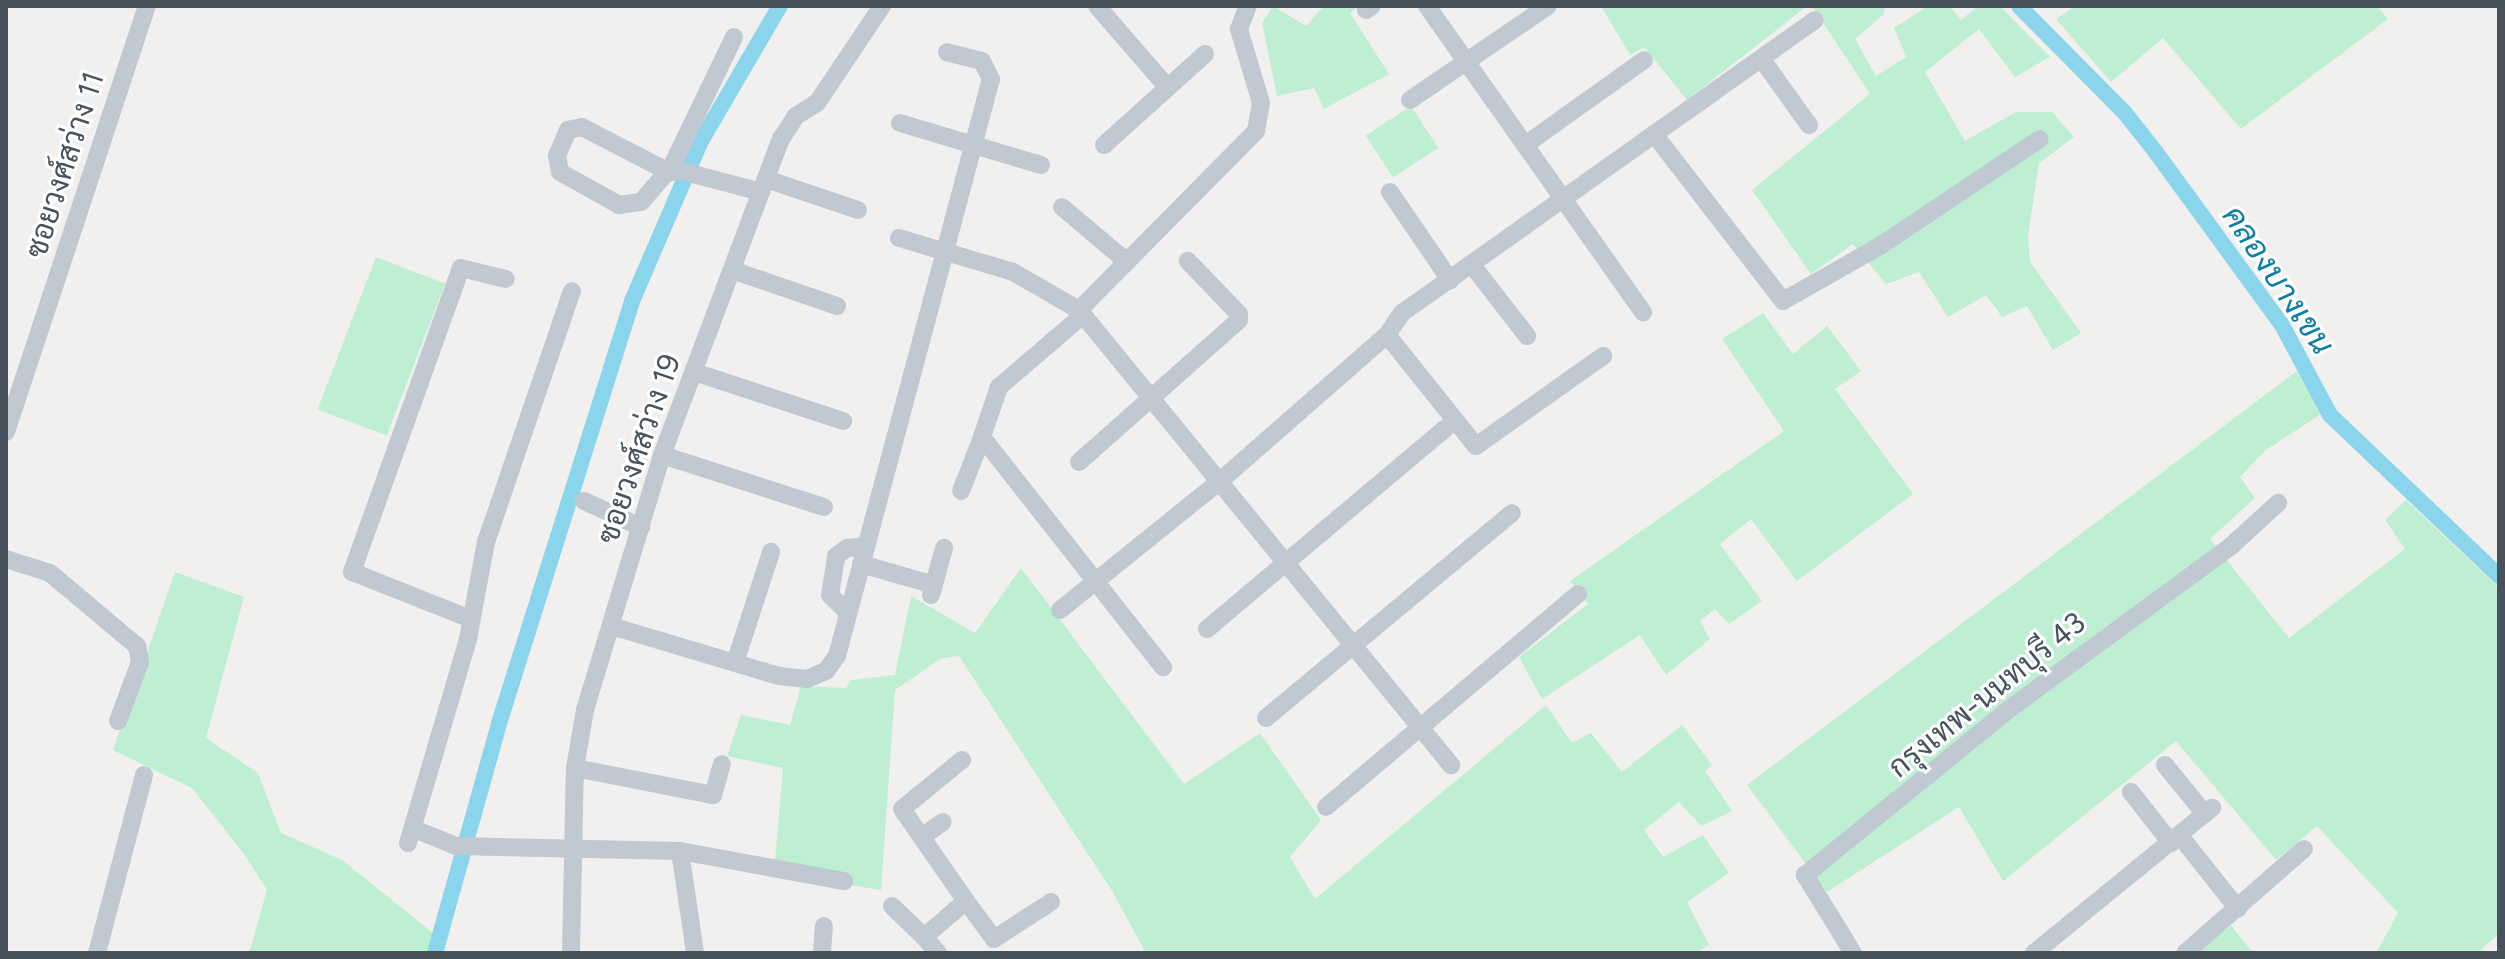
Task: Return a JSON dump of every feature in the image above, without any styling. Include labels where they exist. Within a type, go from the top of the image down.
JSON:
[{"type":"street","name":"ซอยวงศ์สว่าง 11","points":[[6,432],[147,6]]},
{"type":"street","name":"ซอยวงศ์สว่าง 19","points":[[571,953],[575,768],[585,710],[662,455],[764,186],[796,116],[817,103],[882,6]]},
{"type":"street","points":[[1097,6],[1168,88]]},
{"type":"street","points":[[961,491],[999,387],[1081,312],[1256,131],[1261,103],[1239,29],[1248,6]]},
{"type":"street","points":[[1427,6],[1643,312]]},
{"type":"street","points":[[1410,100],[1548,6]]},
{"type":"street","points":[[1060,610],[1220,481],[1387,335],[1402,313],[1654,134],[1763,61],[1815,20]]},
{"type":"street","points":[[734,37],[669,172],[641,202],[619,205],[560,172],[557,156],[568,130],[582,127],[669,172],[764,186],[858,210]]},
{"type":"street","points":[[611,626],[779,676],[807,679],[826,671],[837,656],[973,145],[989,68],[947,52]]},
{"type":"street","points":[[1104,145],[1205,54]]},
{"type":"street","points":[[1525,145],[1644,60]]},
{"type":"street","points":[[1763,61],[1809,125]]},
{"type":"street","points":[[900,123],[1041,165]]},
{"type":"street","points":[[1654,134],[1783,301],[1880,246],[2040,139]]},
{"type":"street","points":[[1390,192],[1450,280]]},
{"type":"street","points":[[1062,207],[1127,262]]},
{"type":"street","points":[[899,238],[1013,272],[1081,312],[1355,643],[1451,765]]},
{"type":"street","points":[[1079,462],[1239,320],[1239,314],[1188,261]]},
{"type":"street","points":[[1472,265],[1527,336]]},
{"type":"street","points":[[471,619],[352,572],[461,268],[506,279]]},
{"type":"street","points":[[732,270],[837,306]]},
{"type":"street","points":[[572,291],[486,542],[471,619],[411,836],[465,847],[572,849],[622,846],[680,851],[844,881]]},
{"type":"street","points":[[1387,335],[1476,446],[1603,356]]},
{"type":"street","points":[[694,372],[843,421]]},
{"type":"street","points":[[1207,629],[1446,428]]},
{"type":"street","points":[[982,437],[1163,667]]},
{"type":"street","points":[[662,455],[824,507]]},
{"type":"street","points":[[584,501],[641,527]]},
{"type":"street","name":"กรุงเทพ-นนทบุรี 43","points":[[1853,953],[1805,875],[2015,704],[2231,546],[2278,503]]},
{"type":"street","points":[[1266,718],[1512,513]]},
{"type":"street","points":[[848,613],[830,595],[836,556],[847,548],[933,590],[944,548]]},
{"type":"street","points":[[735,663],[771,552]]},
{"type":"street","points":[[6,559],[50,573],[137,646],[140,662],[118,721]]},
{"type":"street","points":[[1326,807],[1578,594]]},
{"type":"street","points":[[962,760],[902,807],[994,939],[1051,902]]},
{"type":"street","points":[[575,768],[713,795],[722,764]]},
{"type":"street","points":[[2035,953],[2208,811],[2165,765]]},
{"type":"street","points":[[97,953],[144,775]]},
{"type":"street","points":[[2131,792],[2238,909]]},
{"type":"street","points":[[923,836],[943,822]]},
{"type":"street","points":[[2185,953],[2304,849]]},
{"type":"street","points":[[680,851],[695,953]]},
{"type":"street","points":[[924,937],[966,901]]},
{"type":"street","points":[[892,906],[938,953]]},
{"type":"street","points":[[822,953],[824,926]]},
{"type":"green space","points":[[1273,6],[1306,26],[1324,6],[1359,6],[1350,13],[1389,74],[1324,109],[1314,88],[1277,96],[1262,23]]},
{"type":"green space","points":[[1601,6],[1807,6],[1687,100],[1644,47],[1630,55]]},
{"type":"green space","points":[[1812,6],[1885,6],[1884,14],[1855,39],[1876,76],[1906,57],[1894,28],[1928,6],[1950,6],[1961,20],[1978,6],[2000,6],[2050,57],[2015,77],[1979,29],[1925,72],[1965,141],[2016,112],[2052,112],[2074,137],[2039,163],[2028,236],[2030,262],[2081,333],[2053,350],[2027,306],[2002,317],[1986,295],[1948,317],[1919,272],[1886,284],[1853,244],[1811,274],[1752,190],[1870,94]]},
{"type":"green space","points":[[2075,6],[2377,6],[2388,19],[2241,129],[2163,38],[2111,82],[2056,19]]},
{"type":"green space","points":[[1411,106],[1438,148],[1393,177],[1366,135]]},
{"type":"green space","points":[[376,257],[445,284],[387,436],[318,409]]},
{"type":"green space","points":[[1763,313],[1793,354],[1827,326],[1861,371],[1835,389],[1913,494],[1797,581],[1751,519],[1720,544],[1762,601],[1729,624],[1715,609],[1700,621],[1710,639],[1666,675],[1640,635],[1542,699],[1519,657],[1588,604],[1570,581],[1784,431],[1722,339]]},
{"type":"green space","points":[[2297,371],[2321,414],[2266,450],[2240,477],[2255,498],[2210,539],[2289,638],[2405,549],[2385,520],[2406,500],[2499,588],[2499,933],[2478,953],[2376,953],[2398,913],[2317,826],[2276,860],[2176,741],[2003,881],[1959,807],[1827,892],[1747,785]]},
{"type":"green space","points":[[1021,568],[1184,784],[1260,733],[1321,820],[1290,857],[1315,899],[1546,705],[1572,743],[1591,733],[1622,772],[1682,725],[1712,765],[1705,771],[1732,811],[1701,826],[1679,802],[1644,830],[1663,857],[1703,835],[1729,873],[1687,902],[1709,945],[1696,953],[1146,953],[1112,891],[959,656],[942,658],[895,690],[881,890],[774,873],[783,768],[727,756],[741,715],[790,725],[801,686],[846,688],[851,680],[895,675],[911,596],[975,633]]},
{"type":"green space","points":[[175,572],[244,597],[206,738],[258,773],[281,833],[342,860],[433,933],[429,953],[249,953],[267,890],[244,854],[192,788],[113,750]]},
{"type":"green space","points":[[2231,925],[2253,953],[2197,953]]},
{"type":"waterway","points":[[435,953],[501,717],[632,301],[701,141],[780,6]]},
{"type":"waterway","name":"คลองบางเขน","points":[[2019,6],[2124,112],[2155,151],[2282,325],[2330,415],[2499,576]]}]
